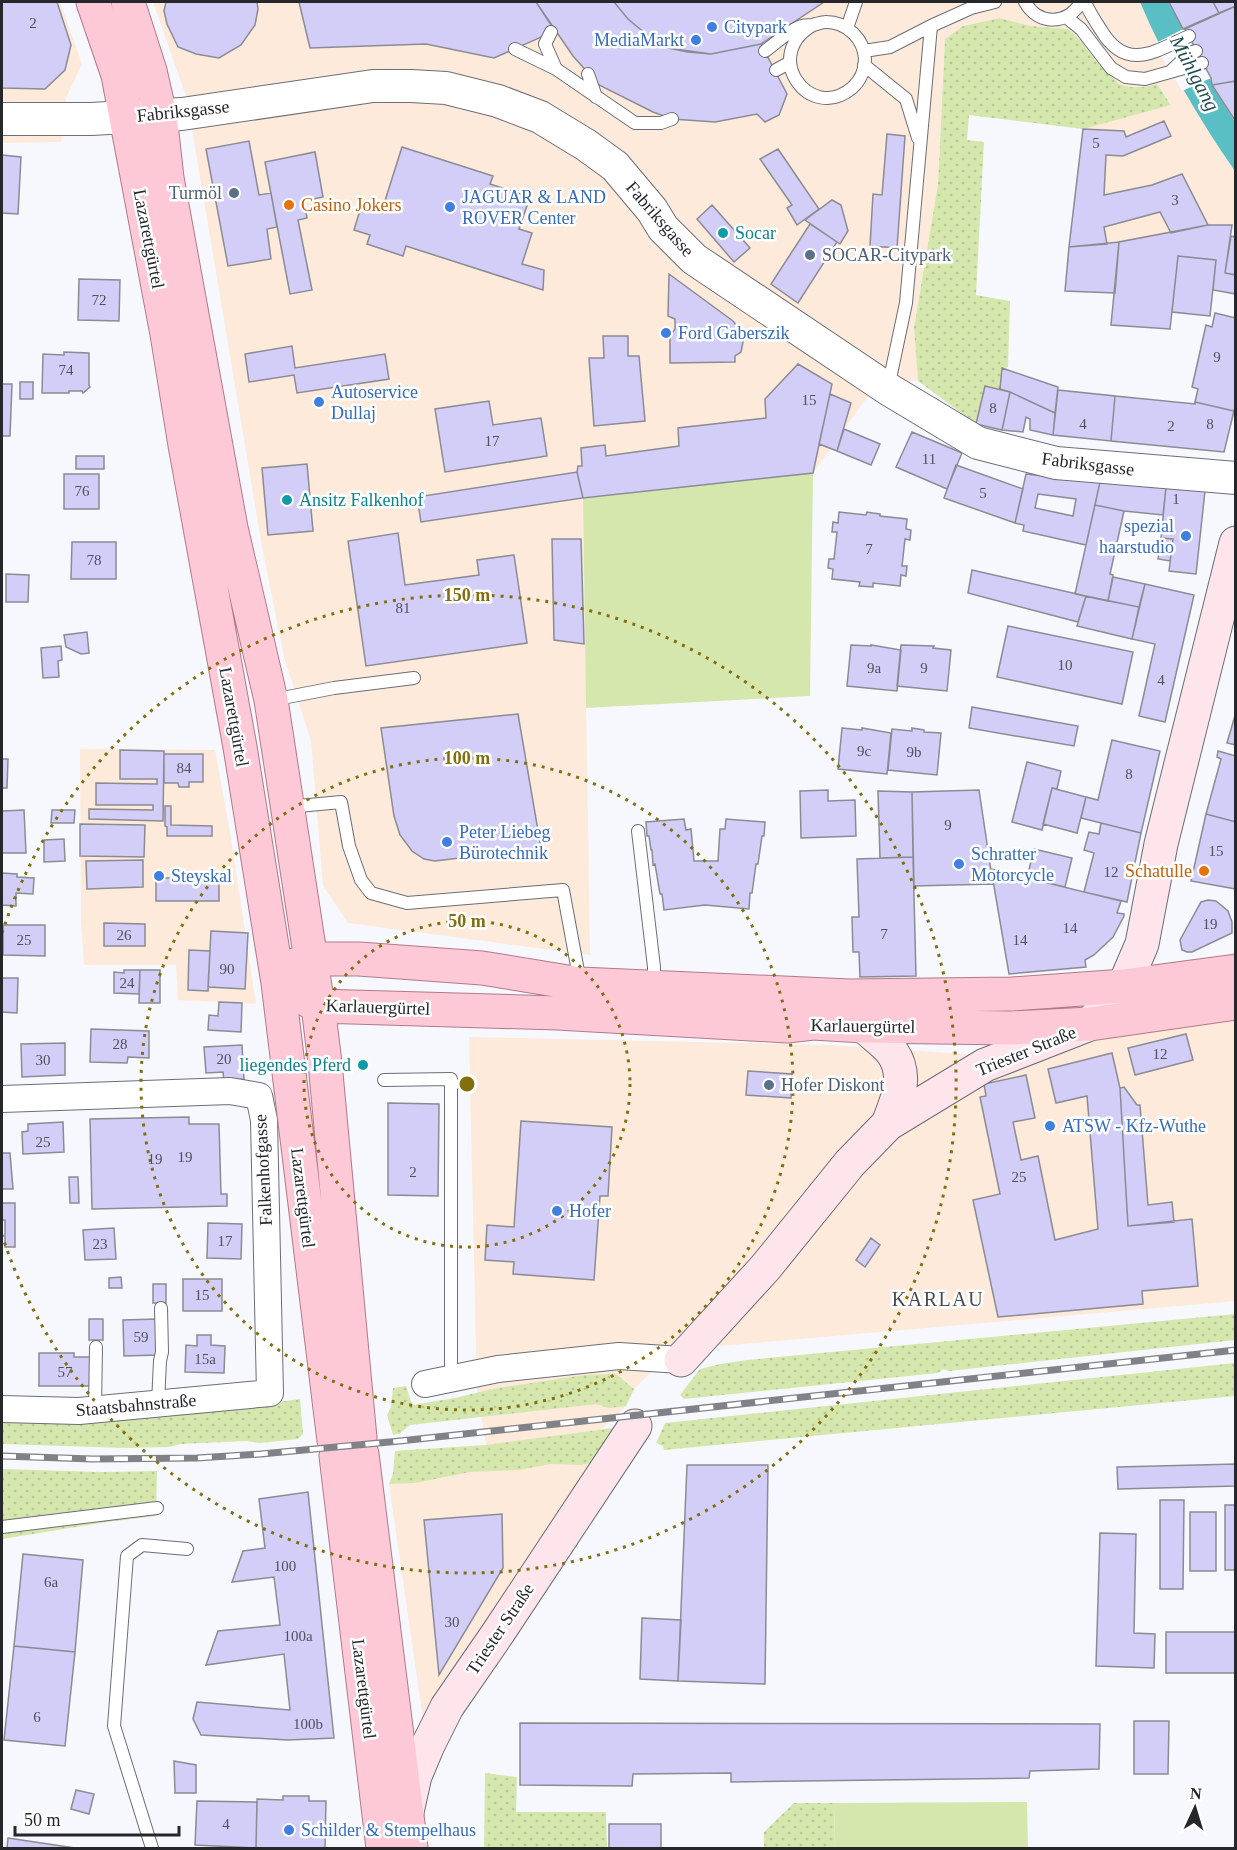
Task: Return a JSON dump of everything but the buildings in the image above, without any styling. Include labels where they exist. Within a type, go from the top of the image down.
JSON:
[{"type":"main road","name":"Lazarettgürtel","points":[[93,2],[118,75],[167,334],[240,747],[348,1447],[390,1836]]},
{"type":"main road","name":"Lazarettgürtel","points":[[128,2],[150,71],[160,116],[167,178],[231,528],[271,700],[318,1006],[325,1063],[348,1447]]},
{"type":"main road","name":"Triester Straße","points":[[681,1360],[765,1268],[850,1163],[888,1124],[985,1065],[1090,1024],[1124,986],[1142,944],[1165,824],[1236,543]]},
{"type":"main road","points":[[278,983],[291,966],[310,959]]},
{"type":"main road","name":"Karlauergürtel","points":[[310,959],[359,959],[483,968],[580,984],[850,996],[1012,994],[1124,986],[1236,971]]},
{"type":"main road","name":"Karlauergürtel","points":[[278,983],[318,1006],[557,1013],[787,1026],[813,1023],[1011,1028],[1090,1024],[1236,1003]]},
{"type":"main road","points":[[864,1026],[891,1052],[901,1073],[897,1099],[888,1124]]},
{"type":"main road","name":"Triester Straße","points":[[390,1836],[428,1745],[447,1707],[635,1426]]},
{"type":"street","name":"Fabriksgasse","points":[[2,119],[160,116],[373,86],[446,88],[498,101],[540,117],[586,145],[615,166],[652,210],[663,228],[694,259],[888,389],[978,443],[1056,463],[1236,478]]},
{"type":"street","name":"Falkenhofgasse","points":[[2,1099],[230,1091],[259,1096],[264,1120],[270,1393]]},
{"type":"street","points":[[425,1384],[498,1369],[619,1356],[681,1360]]},
{"type":"street","name":"Staatsbahnstraße","points":[[2,1408],[78,1411],[270,1393]]},
{"type":"lane","points":[[847,28],[856,2]]},
{"type":"lane","points":[[864,51],[890,47],[931,26],[971,9],[995,2]]},
{"type":"lane","points":[[1025,2],[1029,9],[1038,16],[1049,20],[1066,17],[1083,2],[1108,43],[1121,53],[1137,55],[1157,51],[1189,36]]},
{"type":"lane","points":[[1066,17],[1081,28],[1111,68],[1125,77],[1145,80],[1202,63]]},
{"type":"lane","points":[[765,51],[800,26],[826,22],[847,28],[854,34],[864,51],[864,65],[856,85],[847,92],[826,98],[809,93],[794,79],[789,63],[792,47],[797,37],[815,24]]},
{"type":"lane","points":[[888,389],[906,303],[931,26]]},
{"type":"lane","points":[[551,32],[545,44],[556,69]]},
{"type":"lane","points":[[514,49],[556,69],[635,123],[661,123],[672,119]]},
{"type":"lane","points":[[1168,74],[1190,53],[1196,51]]},
{"type":"lane","points":[[776,70],[789,63]]},
{"type":"lane","points":[[864,65],[906,99],[920,144]]},
{"type":"lane","points":[[588,74],[596,97]]},
{"type":"lane","points":[[271,700],[334,688],[414,678]]},
{"type":"lane","points":[[287,807],[341,802],[349,846],[361,880],[371,893],[407,903],[563,890],[580,984]]},
{"type":"lane","points":[[638,831],[654,967],[654,987]]},
{"type":"lane","points":[[384,1080],[452,1079],[451,1379]]},
{"type":"lane","points":[[158,1403],[162,1352],[161,1308]]},
{"type":"lane","points":[[95,1409],[96,1347]]},
{"type":"lane","points":[[2,1527],[157,1508]]},
{"type":"lane","points":[[152,1848],[114,1726],[127,1556],[142,1545],[187,1549]]},
{"type":"shaded area","points":[[2,2],[60,2],[82,64],[66,98],[61,142],[2,143]]},
{"type":"shaded area","points":[[153,2],[1235,2],[1235,229],[1069,252],[1083,129],[1171,104],[1157,84],[1129,87],[1119,84],[1068,29],[1031,26],[1000,18],[963,26],[945,39],[938,184],[914,328],[918,381],[874,383],[868,396],[813,473],[583,498],[590,955],[348,923],[323,886],[311,741],[284,657],[262,547],[187,99]]},
{"type":"shaded area","name":"Steyskal","points":[[80,749],[215,750],[256,1004],[178,1000],[176,965],[84,965],[81,921]]},
{"type":"shaded area","points":[[1235,1009],[1235,1301],[674,1350],[634,1389],[626,1406],[601,1429],[621,1427],[423,1719],[389,1484],[393,1474],[395,1451],[486,1445],[477,1392],[469,1037],[831,1045],[1008,1057]]},
{"type":"green space","points":[[1000,18],[1031,26],[1068,29],[1119,84],[1144,87],[1157,84],[1171,105],[1083,129],[969,115],[967,140],[984,142],[976,295],[1010,301],[1008,367],[1002,368],[1000,389],[985,386],[976,424],[918,381],[914,328],[938,184],[945,39],[963,26]]},
{"type":"green space","points":[[813,473],[810,696],[586,708],[583,498]]},
{"type":"green space","points":[[1235,1314],[1235,1340],[949,1371],[943,1369],[938,1373],[684,1399],[680,1395],[700,1369],[747,1360]]},
{"type":"green space","points":[[1235,1363],[1235,1396],[664,1450],[663,1446],[656,1443],[665,1423]]},
{"type":"green space","points":[[616,1374],[634,1389],[626,1406],[608,1408],[597,1404],[410,1425],[399,1434],[393,1435],[387,1415],[391,1407],[393,1388],[406,1386],[412,1405],[492,1389],[585,1375]]},
{"type":"green space","points":[[300,1399],[303,1434],[298,1439],[260,1443],[247,1441],[124,1448],[2,1444],[2,1419],[172,1416]]},
{"type":"green space","points":[[621,1427],[595,1462],[581,1465],[551,1464],[518,1470],[470,1472],[415,1483],[389,1484],[393,1474],[395,1451],[486,1445]]},
{"type":"green space","points":[[2,1469],[157,1471],[156,1516],[2,1539]]},
{"type":"green space","points":[[485,1773],[517,1777],[516,1812],[606,1812],[607,1848],[484,1848]]},
{"type":"green space","points":[[1027,1802],[1028,1848],[835,1848],[834,1803]]},
{"type":"green space","points":[[794,1803],[834,1803],[835,1848],[764,1848],[764,1832]]},
{"type":"water","name":"Mühlgang","points":[[1140,2],[1169,2],[1185,29],[1212,85],[1235,122],[1235,171],[1183,89]]},
{"type":"pier","points":[[1183,29],[1211,78],[1182,91],[1154,44]]},
{"type":"railway","points":[[2,1456],[92,1459],[197,1458],[261,1454],[400,1441],[1236,1350]]},
{"type":"place","name":"Citypark","points":[[712,27]]},
{"type":"place","name":"MediaMarkt","points":[[696,40]]},
{"type":"place","name":"Turmöl","points":[[234,193]]},
{"type":"place","name":"Casino Jokers","points":[[289,205]]},
{"type":"place","name":"JAGUAR & LAND ROVER Center","points":[[450,207]]},
{"type":"place","name":"Socar","points":[[723,233]]},
{"type":"place","name":"SOCAR-Citypark","points":[[810,255]]},
{"type":"place","name":"Ford Gaberszik","points":[[666,333]]},
{"type":"place","name":"Autoservice Dullaj","points":[[319,402]]},
{"type":"place","name":"Ansitz Falkenhof","points":[[287,500]]},
{"type":"place","name":"spezial haarstudio","points":[[1186,536]]},
{"type":"place","name":"Peter Liebeg Bürotechnik","points":[[447,842]]},
{"type":"place","name":"Schratter Motorcycle","points":[[959,864]]},
{"type":"place","name":"Schatulle","points":[[1204,871]]},
{"type":"place","name":"Steyskal","points":[[159,876]]},
{"type":"place","name":"liegendes Pferd","points":[[363,1065]]},
{"type":"place","name":"Hofer Diskont","points":[[769,1085]]},
{"type":"place","name":"ATSW - Kfz-Wuthe","points":[[1050,1126]]},
{"type":"place","name":"Hofer","points":[[557,1211]]},
{"type":"place","name":"Schilder & Stempelhaus","points":[[289,1830]]},
{"type":"district","name":"KARLAU","points":[[938,1299]]}]
